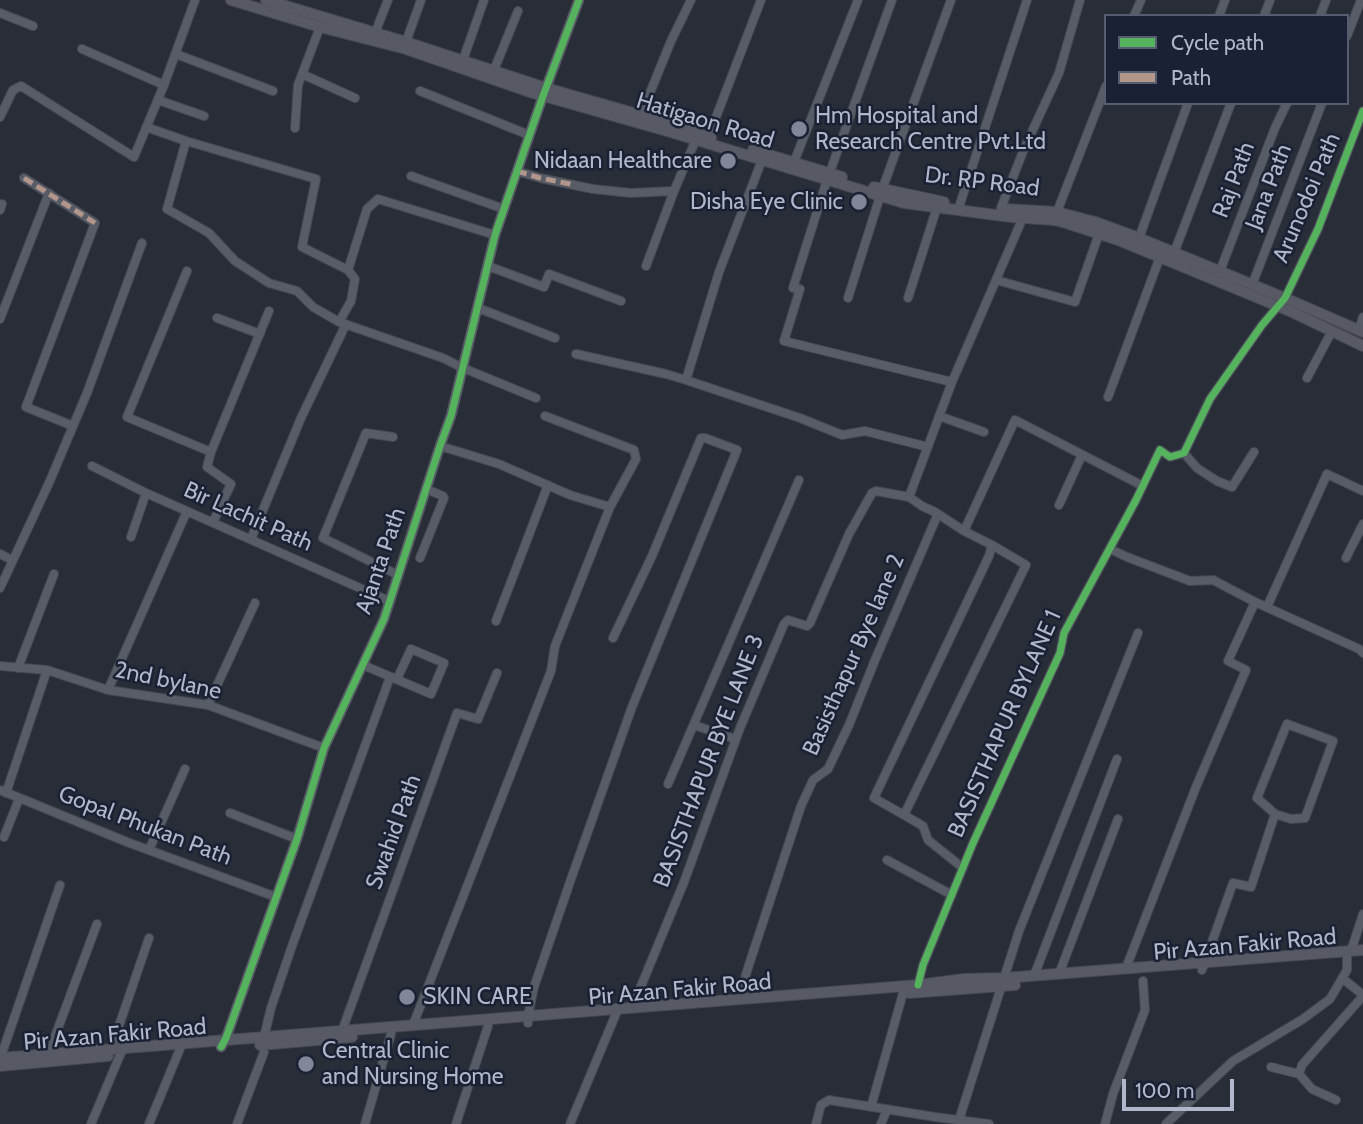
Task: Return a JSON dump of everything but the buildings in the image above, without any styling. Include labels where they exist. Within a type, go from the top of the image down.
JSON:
[{"type":"main road","name":"Hatigaon Road","points":[[233,0],[294,9],[320,27],[406,49],[701,137],[762,160],[828,176]]},
{"type":"main road","name":"Dr. RP Road","points":[[266,0],[494,70],[544,92],[641,115],[701,137],[794,162],[881,193],[938,204],[1001,208],[1025,214],[1094,222],[1220,271],[1282,302],[1361,331]]},
{"type":"main road","points":[[938,204],[1025,214]]},
{"type":"main road","points":[[1056,216],[1282,302],[1363,346]]},
{"type":"main road","points":[[1349,954],[1363,950]]},
{"type":"main road","name":"Pir Azan Fakir Road","points":[[616,1013],[632,1008],[744,999],[1001,986],[1349,954],[1363,957]]},
{"type":"main road","name":"Pir Azan Fakir Road","points":[[0,1058],[180,1047],[413,1025],[528,1020],[904,990],[918,985],[964,979],[1001,986],[1034,976],[1126,968],[1203,966]]},
{"type":"main road","name":"Pir Azan Fakir Road","points":[[223,1042],[391,1034],[528,1020]]},
{"type":"main road","name":"Pir Azan Fakir Road","points":[[0,1066],[118,1051]]},
{"type":"street","points":[[0,117],[13,90],[21,86],[134,157],[195,0]]},
{"type":"street","points":[[375,33],[388,0]]},
{"type":"street","points":[[406,42],[421,0]]},
{"type":"street","points":[[463,60],[484,0]]},
{"type":"street","name":"Ajanta Path","points":[[223,1042],[297,839],[324,748],[384,619],[451,416],[495,235],[579,0]]},
{"type":"street","points":[[641,115],[671,40],[691,0]]},
{"type":"street","points":[[646,266],[674,191],[701,137],[761,0]]},
{"type":"street","points":[[794,162],[858,0]]},
{"type":"street","points":[[892,0],[828,176],[793,288],[800,289],[784,341],[952,382]]},
{"type":"street","points":[[848,298],[881,193],[951,0]]},
{"type":"street","points":[[960,204],[1027,0]]},
{"type":"street","points":[[1001,208],[1024,149],[1059,73],[1080,0]]},
{"type":"street","points":[[1349,31],[1361,0]]},
{"type":"street","points":[[494,70],[518,11]]},
{"type":"street","points":[[0,13],[33,26]]},
{"type":"street","points":[[295,128],[298,85],[320,27]]},
{"type":"street","points":[[82,49],[164,85]]},
{"type":"street","points":[[176,54],[273,91]]},
{"type":"street","points":[[302,74],[355,98]]},
{"type":"street","points":[[420,91],[529,135]]},
{"type":"street","points":[[1056,216],[1104,91]]},
{"type":"street","points":[[158,100],[204,116]]},
{"type":"street","points":[[1139,239],[1187,105]]},
{"type":"street","points":[[1174,253],[1230,105]]},
{"type":"street","name":"Raj Path","points":[[1220,271],[1286,105]]},
{"type":"street","name":"Jana Path","points":[[1252,285],[1321,105]]},
{"type":"street","name":"Arunodoi Path","points":[[1282,302],[1318,229],[1363,111]]},
{"type":"street","points":[[146,127],[316,179],[302,247],[348,270],[355,279],[343,323],[251,539]]},
{"type":"street","points":[[186,141],[167,209],[209,233],[235,261],[269,283],[297,291],[313,307],[343,323],[443,358],[536,398]]},
{"type":"street","points":[[687,380],[719,272],[762,160]]},
{"type":"street","points":[[517,171],[593,189],[631,193],[674,191]]},
{"type":"street","points":[[411,176],[504,209]]},
{"type":"street","points":[[24,178],[95,223],[26,407],[73,426]]},
{"type":"street","points":[[0,319],[50,194]]},
{"type":"street","points":[[348,270],[367,209],[378,200],[495,235]]},
{"type":"street","points":[[908,298],[938,204]]},
{"type":"street","points":[[904,815],[1026,565],[909,497],[952,382],[1025,214]]},
{"type":"street","points":[[996,280],[1075,302],[1099,234]]},
{"type":"street","points":[[0,588],[49,483],[92,381],[142,243]]},
{"type":"street","points":[[1108,397],[1160,257]]},
{"type":"street","points":[[488,266],[544,288],[548,274],[621,301]]},
{"type":"street","points":[[187,271],[127,417],[211,452]]},
{"type":"street","points":[[1254,452],[1232,487],[1197,468],[1184,453],[1210,399],[1282,302]]},
{"type":"street","points":[[478,308],[555,338]]},
{"type":"street","points":[[213,523],[230,484],[207,467],[269,311]]},
{"type":"street","points":[[1361,331],[1363,317]]},
{"type":"street","points":[[217,318],[260,334]]},
{"type":"street","points":[[1307,378],[1332,331]]},
{"type":"street","points":[[576,354],[687,380],[842,435],[865,431],[928,447]]},
{"type":"street","points":[[413,1025],[551,671],[555,646],[610,507],[636,459],[634,450],[545,416]]},
{"type":"street","points":[[939,416],[985,432]]},
{"type":"street","points":[[964,531],[1015,420],[1143,486]]},
{"type":"street","points":[[393,437],[366,433],[323,538],[398,575]]},
{"type":"street","points":[[528,1020],[534,987],[632,708],[737,450],[701,438],[652,556],[613,638]]},
{"type":"street","points":[[440,446],[499,464],[570,495],[610,507]]},
{"type":"street","name":"BASISTHAPUR BYLANE 1","points":[[918,985],[923,965],[963,868],[1060,653],[1065,633],[1160,450],[1170,457],[1184,453]]},
{"type":"street","points":[[1059,505],[1082,454]]},
{"type":"street","name":"Bir Lachit Path","points":[[92,466],[146,493],[389,601]]},
{"type":"street","points":[[1267,607],[1327,474],[1363,491]]},
{"type":"street","points":[[668,784],[799,480]]},
{"type":"street","points":[[496,621],[548,485]]},
{"type":"street","points":[[419,558],[443,498],[426,489]]},
{"type":"street","name":"BASISTHAPUR BYE LANE 3","points":[[632,1008],[684,882],[735,740],[784,624],[788,620],[807,626],[810,623],[867,498],[876,491],[909,497]]},
{"type":"street","points":[[131,537],[146,493]]},
{"type":"street","points":[[108,690],[187,511]]},
{"type":"street","name":"Basisthapur Bye lane 2","points":[[744,999],[746,974],[801,806],[813,780],[828,769],[849,725],[934,524],[937,516],[935,512]]},
{"type":"street","points":[[1346,558],[1363,524]]},
{"type":"street","points":[[963,868],[928,840],[923,826],[874,798],[992,545]]},
{"type":"street","points":[[1110,549],[1189,581],[1213,580],[1255,602],[1362,647]]},
{"type":"street","points":[[0,554],[12,560]]},
{"type":"street","points":[[18,668],[54,574]]},
{"type":"street","points":[[1126,968],[1196,787],[1247,670],[1228,661],[1255,602]]},
{"type":"street","points":[[208,705],[255,603]]},
{"type":"street","points":[[959,1120],[1019,931],[1138,633]]},
{"type":"street","points":[[264,1037],[292,946],[393,680],[411,649],[444,663],[431,694],[393,680],[363,665]]},
{"type":"street","name":"2nd bylane","points":[[0,666],[47,670],[108,690],[208,705],[324,748]]},
{"type":"street","points":[[3,792],[47,670]]},
{"type":"street","name":"Swahid Path","points":[[342,1031],[457,713],[478,719],[497,673]]},
{"type":"street","points":[[694,724],[735,740]]},
{"type":"street","points":[[1287,724],[1334,741],[1305,818],[1290,819],[1275,814],[1256,798],[1287,724]]},
{"type":"street","points":[[1034,976],[1117,759]]},
{"type":"street","points":[[149,850],[185,769]]},
{"type":"street","name":"Gopal Phukan Path","points":[[3,792],[276,897]]},
{"type":"street","points":[[4,837],[19,799]]},
{"type":"street","points":[[230,813],[297,839]]},
{"type":"street","points":[[1203,966],[1233,883],[1251,887],[1275,814]]},
{"type":"street","points":[[1059,974],[1118,819]]},
{"type":"street","points":[[887,860],[952,895]]},
{"type":"street","points":[[0,1058],[60,885]]},
{"type":"street","points":[[1166,1124],[1233,1061],[1330,999],[1347,970],[1349,954],[1363,914]]},
{"type":"street","points":[[51,1053],[97,924]]},
{"type":"street","points":[[91,1124],[118,1051],[149,938]]},
{"type":"street","points":[[1299,1074],[1302,1065],[1363,995],[1342,978]]},
{"type":"street","points":[[1105,1124],[1113,1094],[1145,1010],[1143,981]]},
{"type":"street","points":[[871,1107],[904,990]]},
{"type":"street","points":[[570,1124],[616,1013]]},
{"type":"street","points":[[456,1124],[488,1026]]},
{"type":"street","points":[[365,1124],[391,1034]]},
{"type":"street","points":[[149,1124],[180,1047]]},
{"type":"street","points":[[237,1124],[264,1052]]},
{"type":"street","points":[[1271,1067],[1299,1074],[1312,1089],[1336,1100]]},
{"type":"street","points":[[816,1124],[821,1105],[825,1101],[871,1107],[934,1121],[959,1120],[989,1124]]},
{"type":"street","points":[[881,1124],[887,1110]]},
{"type":"marked path","points":[[517,171],[575,185]]},
{"type":"marked path","points":[[24,178],[95,223]]},
{"type":"cycle path","points":[[221,1047],[297,839],[324,748],[384,619],[451,416],[495,235],[579,0]]},
{"type":"cycle path","points":[[918,985],[923,965],[973,843],[1060,653],[1064,633],[1160,450],[1170,457],[1184,453],[1210,399],[1262,325],[1285,298],[1318,229],[1363,111]]},
{"type":"place","name":"Hm Hospital and Research Centre Pvt.Ltd","points":[[799,129]]},
{"type":"place","name":"Nidaan Healthcare","points":[[728,161]]},
{"type":"place","name":"Disha Eye Clinic","points":[[859,202]]},
{"type":"place","name":"SKIN CARE","points":[[407,997]]},
{"type":"place","name":"Central Clinic and Nursing Home","points":[[306,1064]]}]
